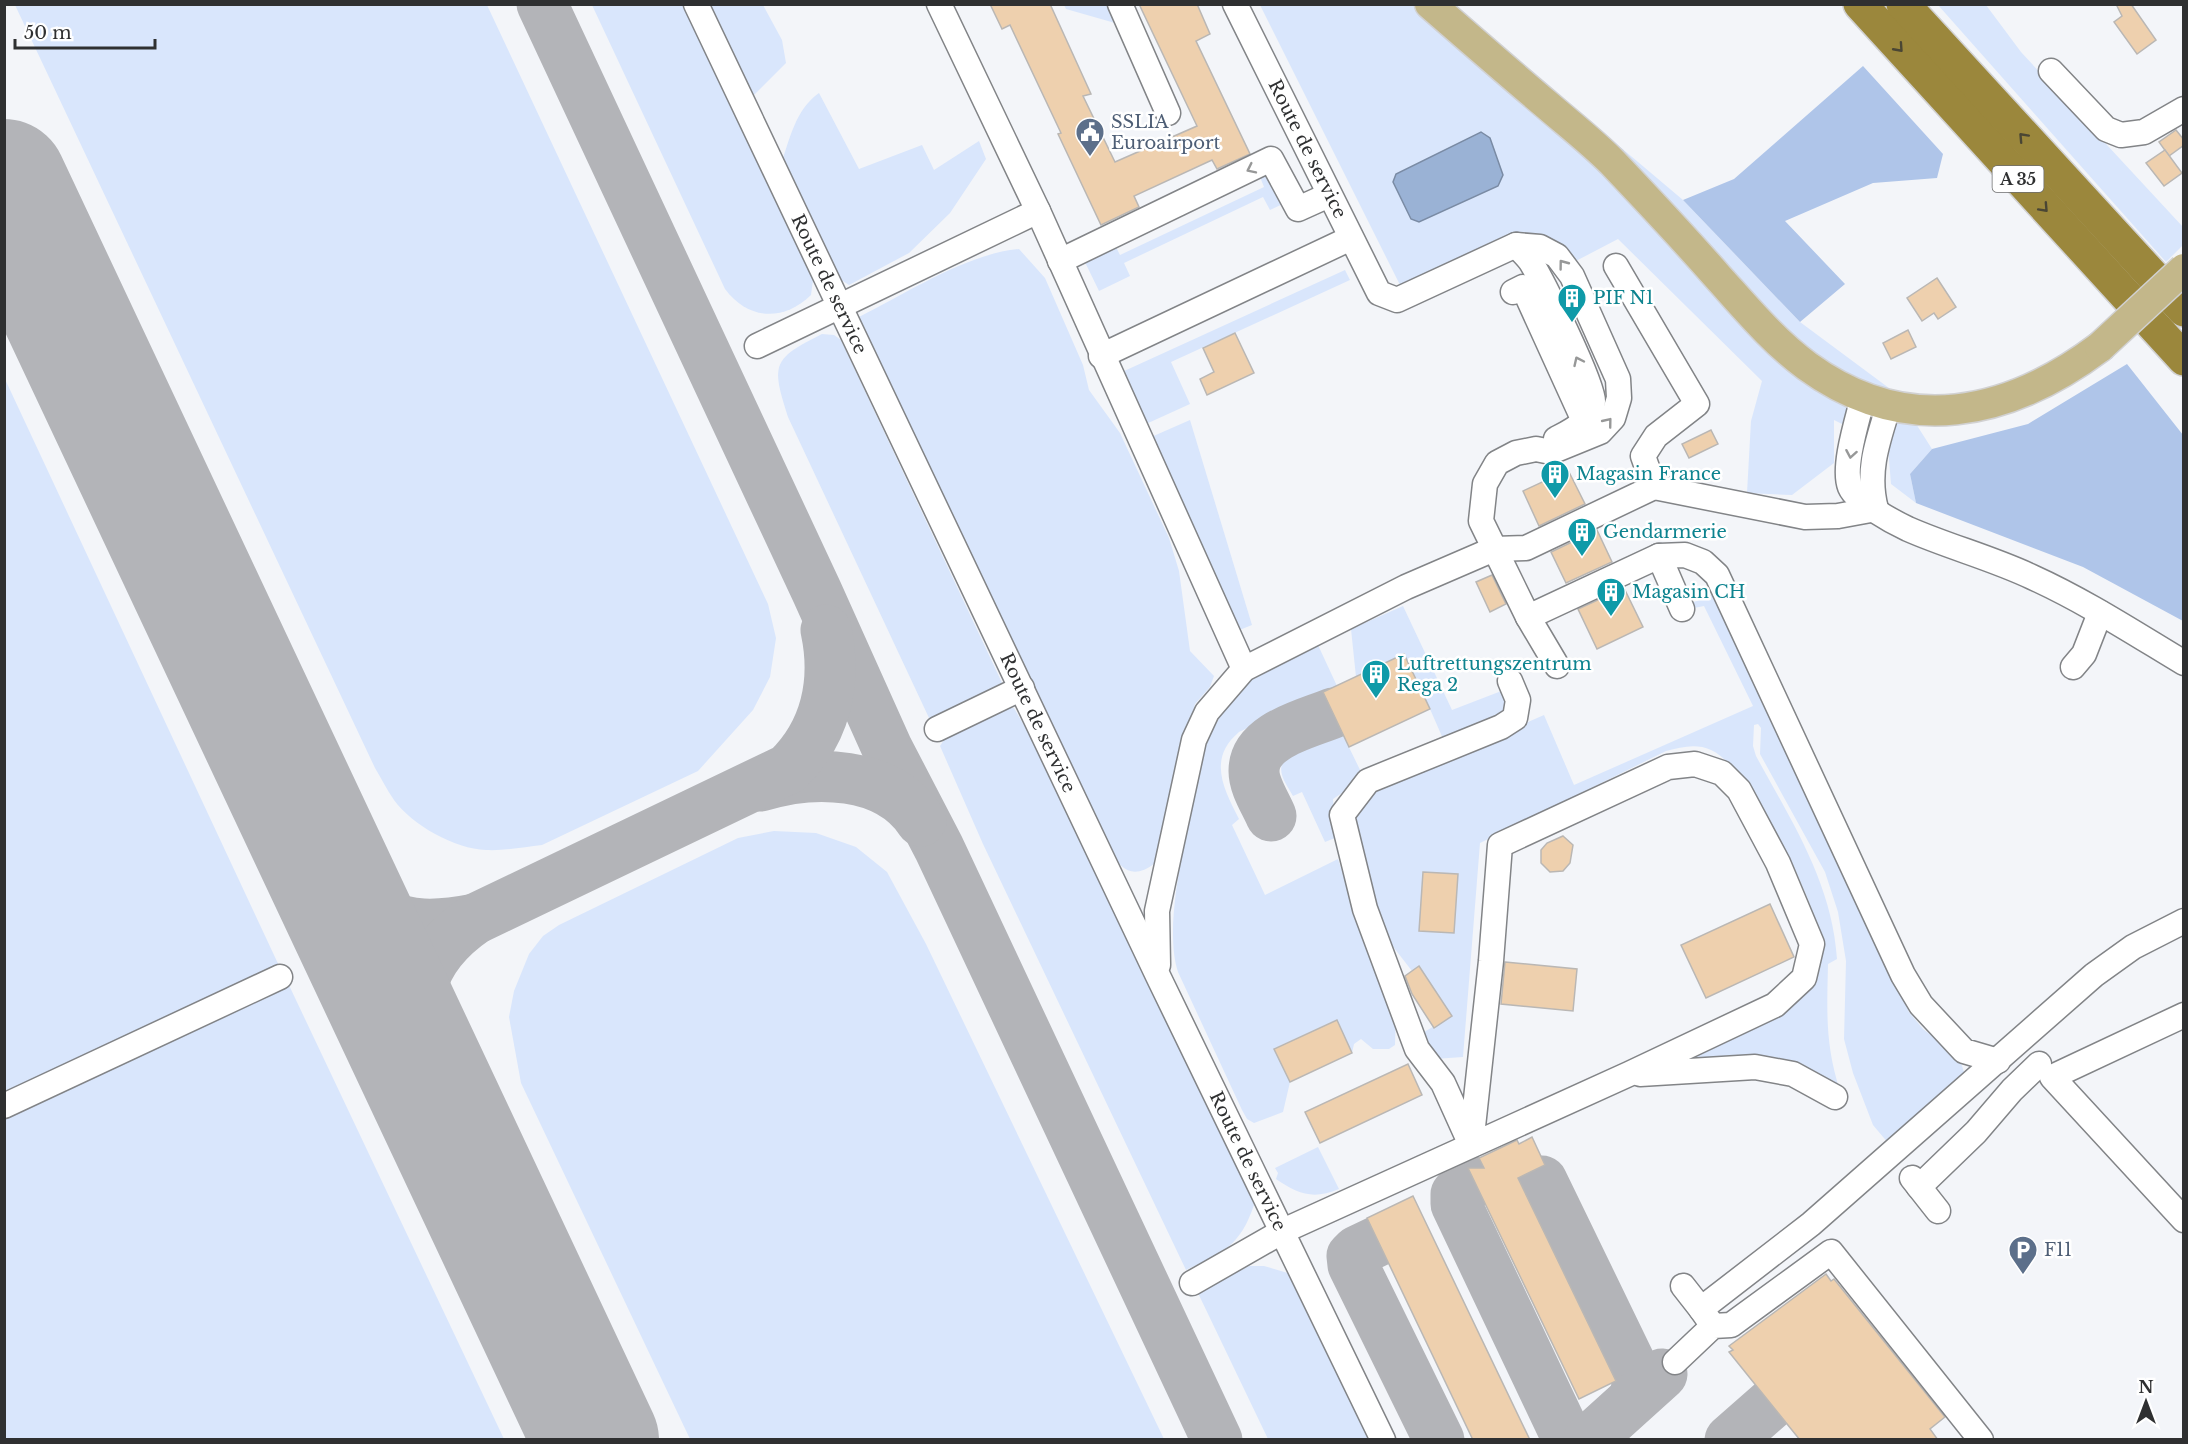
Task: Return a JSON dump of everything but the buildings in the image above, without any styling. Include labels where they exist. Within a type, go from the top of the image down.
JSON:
[{"type":"highway","name":"A 35","points":[[1860,4],[2184,359]]},
{"type":"highway","name":"A 35","points":[[1903,4],[2184,310]]},
{"type":"main road","points":[[1430,4],[1604,154],[1762,325],[1799,359],[1835,383],[1876,401],[1942,410],[1983,407],[2037,387],[2068,370],[2100,347],[2184,269]]},
{"type":"street","name":"Route de service","points":[[696,4],[1158,976],[1383,1440]]},
{"type":"street","points":[[939,4],[1038,211],[1101,356],[1244,669]]},
{"type":"street","points":[[1120,4],[1168,113]]},
{"type":"street","name":"Route de service","points":[[1235,4],[1378,293],[1397,300],[1516,245]]},
{"type":"street","points":[[2051,71],[2106,129],[2121,135],[2144,132],[2184,109]]},
{"type":"street","points":[[1060,261],[1271,159],[1298,209],[1329,195]]},
{"type":"street","points":[[756,346],[1038,211]]},
{"type":"street","points":[[1101,356],[1351,238]]},
{"type":"street","points":[[1516,245],[1530,261],[1583,372],[1593,401],[1579,427],[1536,449],[1516,453],[1497,463],[1485,484],[1482,521],[1527,616],[1557,666]]},
{"type":"street","points":[[1516,245],[1540,247],[1557,256],[1572,276],[1618,379],[1619,398],[1613,418],[1600,432],[1551,452],[1536,449]]},
{"type":"street","points":[[1616,266],[1697,404],[1656,436],[1643,456],[1654,487]]},
{"type":"street","points":[[1513,292],[1523,287],[1541,336],[1584,421]]},
{"type":"street","points":[[1876,401],[1848,472],[1850,486],[1857,497],[1892,522],[1944,545],[2003,564],[2100,613],[2184,663]]},
{"type":"street","points":[[1158,976],[1156,911],[1194,740],[1206,712],[1244,669],[1354,612],[1494,549],[1526,548],[1654,487],[1805,517],[1838,516],[1876,509]]},
{"type":"street","points":[[1527,616],[1659,556],[1685,555],[1703,562],[1717,575],[1903,975],[1921,1005],[1964,1051],[1998,1061]]},
{"type":"street","points":[[1659,556],[1682,609]]},
{"type":"street","points":[[2073,667],[2084,654],[2100,613]]},
{"type":"street","points":[[1471,1145],[1443,1083],[1417,1049],[1365,909],[1342,815],[1368,781],[1501,727],[1515,718],[1518,700],[1510,681]]},
{"type":"street","points":[[937,729],[1022,688]]},
{"type":"street","points":[[1192,1282],[1283,1231],[1629,1074],[1775,1005],[1804,978],[1812,944],[1778,863],[1739,790],[1722,773],[1695,764],[1668,767],[1500,844],[1491,961],[1471,1145]]},
{"type":"street","points":[[1675,1362],[1707,1317],[2094,975],[2133,947],[2184,921]]},
{"type":"street","points":[[4,1106],[280,977]]},
{"type":"street","points":[[1938,1211],[1915,1183],[1976,1132],[2012,1090],[2045,1071],[2184,1015]]},
{"type":"street","points":[[2018,1043],[2184,1220]]},
{"type":"street","points":[[1629,1074],[1755,1067],[1793,1074],[1835,1097]]},
{"type":"street","points":[[1683,1286],[1707,1317],[1731,1325],[1831,1252],[1981,1440]]},
{"type":"shaded area","points":[[15,5],[487,5],[768,604],[776,638],[770,677],[753,710],[698,771],[542,845],[521,848],[486,850],[461,845],[423,827],[402,809],[391,796],[375,768]]},
{"type":"shaded area","points":[[592,5],[683,5],[813,280],[811,295],[800,304],[778,313],[755,312],[744,307],[725,289]]},
{"type":"shaded area","points":[[704,5],[763,5],[782,40],[786,63],[750,99]]},
{"type":"shaded area","points":[[1064,5],[1106,5],[1115,23],[1066,9]]},
{"type":"shaded area","points":[[1260,5],[1452,5],[1683,200],[1800,322],[1897,394],[1932,449],[1910,474],[1916,503],[1891,484],[1888,447],[1834,420],[1834,463],[1792,495],[1747,493],[1751,421],[1762,381],[1618,239],[1574,262],[1548,236],[1511,234],[1400,285]]},
{"type":"shaded area","points":[[1938,5],[1986,5],[2021,52],[2183,227],[2183,245],[2166,262]]},
{"type":"shaded area","points":[[1863,66],[1943,154],[1937,178],[1873,183],[1785,221],[1845,284],[1800,322],[1683,200],[1734,179]]},
{"type":"shaded area","points":[[819,93],[859,169],[922,145],[934,170],[979,141],[986,159],[950,213],[909,253],[849,285],[829,272],[780,167],[799,117],[804,108]]},
{"type":"shaded area","points":[[1481,132],[1490,138],[1503,175],[1498,186],[1419,222],[1411,219],[1393,182],[1396,174]]},
{"type":"shaded area","points":[[1270,167],[1287,202],[1270,210],[1263,197],[1124,263],[1130,276],[1099,291],[1082,256],[1113,241],[1120,255],[1264,187],[1258,172]]},
{"type":"shaded area","points":[[1019,249],[1045,278],[1083,365],[1089,390],[1120,433],[1169,538],[1179,571],[1190,651],[1214,676],[1210,687],[1195,704],[1155,863],[1143,870],[1133,872],[1124,868],[1111,852],[859,325],[859,317],[958,266],[999,252]]},
{"type":"shaded area","points":[[1345,270],[1350,280],[1171,362],[1190,404],[1146,424],[1122,372]]},
{"type":"shaded area","points":[[822,334],[834,335],[841,340],[1004,687],[930,720],[788,417],[779,385],[778,374],[785,357]]},
{"type":"shaded area","points":[[2127,364],[2183,435],[2183,621],[2083,567],[1916,503],[1910,474],[1932,449],[2028,424]]},
{"type":"shaded area","points":[[4,377],[281,970],[4,1100]]},
{"type":"shaded area","points":[[1190,420],[1252,625],[1237,631],[1149,438]]},
{"type":"shaded area","points":[[1712,595],[1909,1012],[1923,1029],[1959,1057],[1966,1078],[1889,1144],[1873,1125],[1853,1073],[1844,1039],[1846,961],[1838,912],[1825,872],[1760,754],[1761,728],[1758,724],[1754,725],[1753,746],[1756,756],[1808,854],[1819,879],[1834,931],[1837,959],[1828,964],[1828,1028],[1829,1043],[1840,1091],[1686,1062],[1685,1058],[1775,1017],[1821,939],[1806,894],[1778,835],[1744,781],[1727,762],[1711,750],[1694,746],[1666,751],[1480,843],[1463,1057],[1434,1059],[1424,1032],[1452,1016],[1419,966],[1412,971],[1391,944],[1376,907],[1354,813],[1368,792],[1544,715],[1574,785],[1753,706],[1704,606],[1689,609],[1689,604]]},
{"type":"shaded area","points":[[1403,606],[1452,710],[1504,690],[1505,712],[1444,741],[1430,709],[1356,677],[1351,629]]},
{"type":"shaded area","points":[[1318,645],[1337,686],[1239,732],[1229,742],[1223,753],[1221,774],[1228,797],[1239,819],[1232,825],[1265,895],[1338,859],[1363,935],[1396,1009],[1395,1045],[1389,1049],[1373,1049],[1361,1039],[1354,1044],[1352,1053],[1336,1020],[1275,1048],[1290,1082],[1283,1112],[1254,1123],[1247,1119],[1242,1110],[1178,972],[1173,925],[1175,897],[1202,758],[1217,722],[1231,700],[1259,673],[1280,661]]},
{"type":"shaded area","points":[[1000,708],[1014,708],[1046,763],[1239,1166],[1254,1205],[1243,1230],[1229,1246],[1186,1270],[983,844],[940,746],[949,732]]},
{"type":"shaded area","points":[[1342,733],[1364,778],[1333,799],[1335,838],[1325,842],[1302,792],[1293,796],[1283,778],[1281,768],[1285,759]]},
{"type":"shaded area","points":[[774,831],[816,833],[856,847],[887,872],[926,944],[1164,1439],[690,1439],[521,1083],[509,1017],[514,991],[529,954],[543,936],[559,925],[738,838]]},
{"type":"shaded area","points":[[287,981],[504,1439],[5,1439],[4,1112]]},
{"type":"shaded area","points":[[1318,1147],[1339,1189],[1321,1194],[1306,1194],[1276,1179],[1278,1173],[1275,1168]]},
{"type":"shaded area","points":[[1249,1266],[1264,1266],[1291,1274],[1369,1439],[1268,1439],[1197,1291]]},
{"type":"taxiway","points":[[542,4],[817,592],[887,748],[939,848],[1217,1440]]},
{"type":"taxiway","points":[[425,1076],[420,1051],[418,1008],[428,969],[439,952],[475,919],[788,769],[812,739],[825,705],[830,668],[826,630]]},
{"type":"taxiway","points":[[1271,816],[1256,782],[1254,771],[1256,759],[1272,740],[1333,713]]},
{"type":"taxiway","points":[[761,786],[803,778],[848,778],[869,783],[889,792],[906,804],[921,821]]},
{"type":"taxiway","points":[[320,851],[353,890],[385,915],[423,924],[475,919]]},
{"type":"taxiway","points":[[1542,1181],[1638,1379],[1635,1397]]},
{"type":"taxiway","points":[[1474,1182],[1462,1187],[1456,1194],[1456,1204],[1568,1440]]},
{"type":"taxiway","points":[[1378,1241],[1357,1251],[1352,1256],[1353,1265],[1439,1440]]},
{"type":"taxiway","points":[[1589,1440],[1662,1374]]},
{"type":"taxiway","points":[[1730,1440],[1771,1404]]},
{"type":"runway","points":[[4,182],[596,1440]]},
{"type":"place","name":"SSLIA Euroairport","points":[[1090,158]]},
{"type":"place","name":"PIF N1","points":[[1572,324]]},
{"type":"place","name":"Magasin France","points":[[1555,500]]},
{"type":"place","name":"Gendarmerie","points":[[1582,558]]},
{"type":"place","name":"Magasin CH","points":[[1611,618]]},
{"type":"place","name":"Luftrettungszentrum Rega 2","points":[[1376,700]]},
{"type":"place","name":"F11","points":[[2023,1276]]}]
